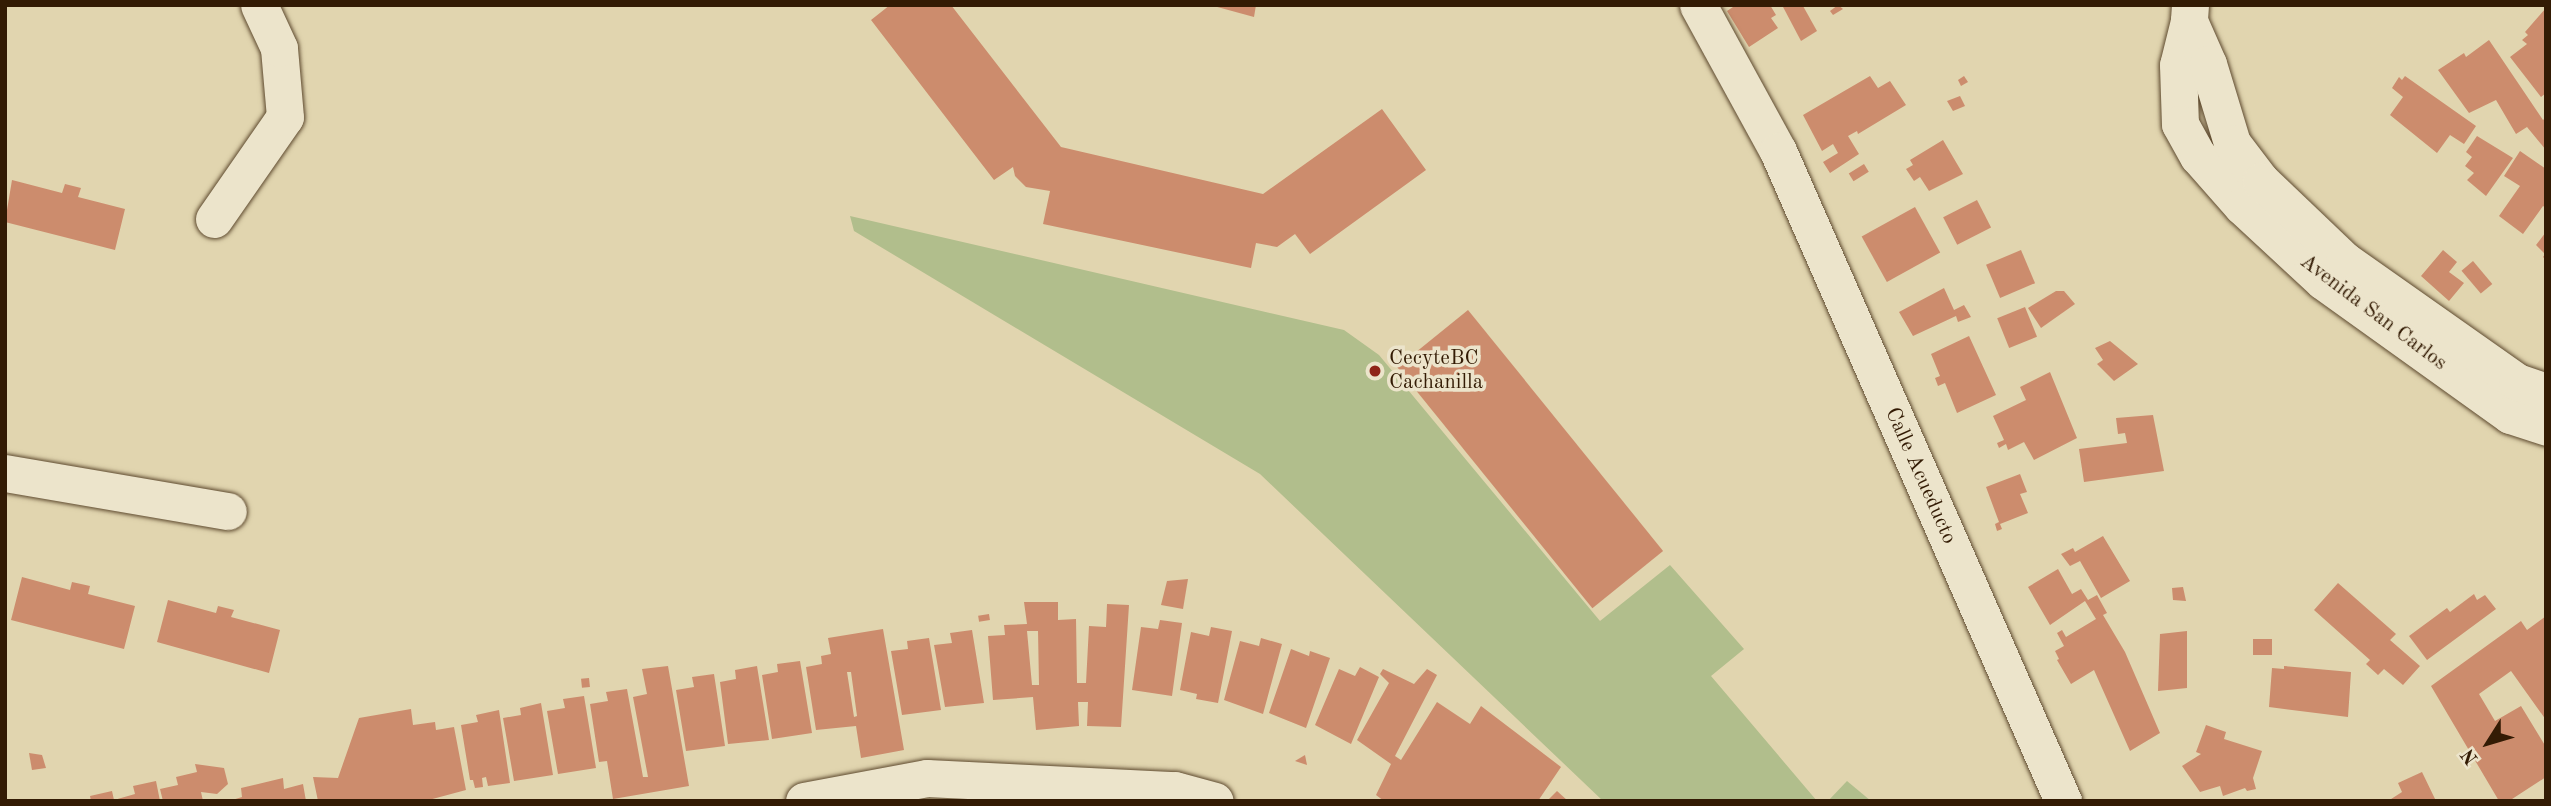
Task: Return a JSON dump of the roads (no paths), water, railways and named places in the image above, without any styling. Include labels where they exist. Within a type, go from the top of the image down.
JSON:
[{"type":"street","points":[[214,219],[285,117],[279,48],[259,5]]},
{"type":"street","name":"Calle Acueducto","points":[[1698,5],[1778,151],[2063,801]]},
{"type":"street","name":"Avenida San Carlos","points":[[2189,13],[2178,65],[2180,124],[2198,156],[2517,382],[2546,392]]},
{"type":"street","name":"Avenida San Carlos","points":[[2251,194],[2323,281],[2510,415],[2546,428]]},
{"type":"street","points":[[5,473],[228,511]]},
{"type":"street","points":[[804,801],[927,778],[1175,790],[1215,801]]},
{"type":"place","name":"CecyteBC Cachanilla","points":[[1375,371]]}]
